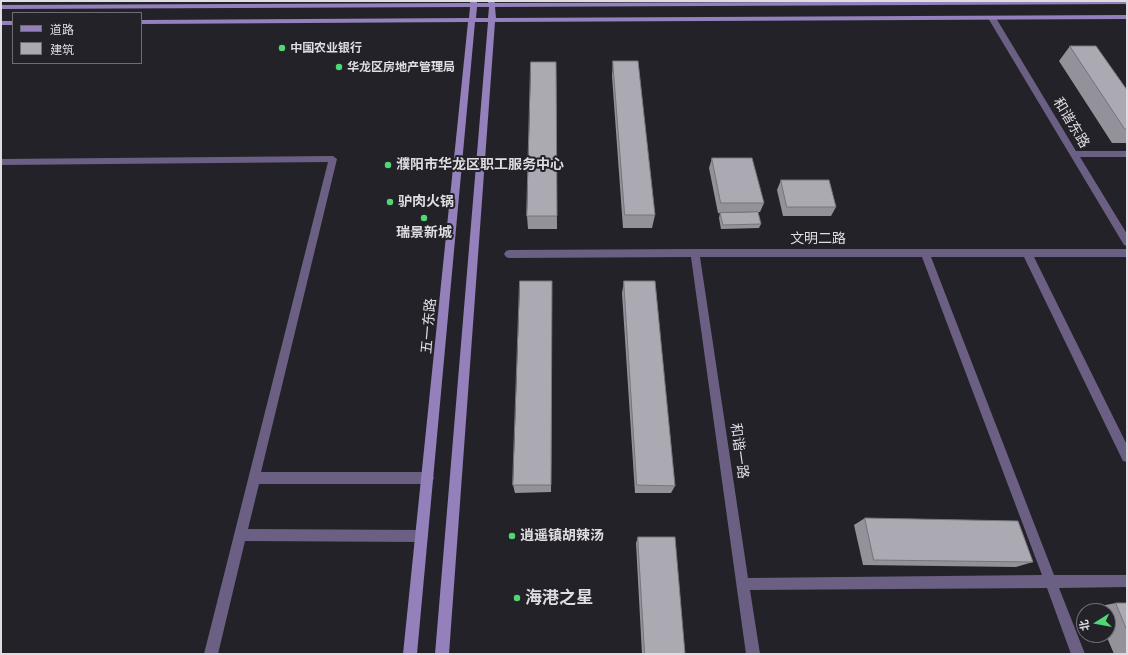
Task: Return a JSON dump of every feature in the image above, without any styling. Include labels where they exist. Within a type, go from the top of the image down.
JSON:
[{"type":"main road","points":[[1,8],[474,3],[1127,2]]},
{"type":"main road","name":"五一东路","points":[[410,654],[474,3]]},
{"type":"main road","points":[[442,654],[492,20],[492,3]]},
{"type":"main road","points":[[142,22],[1127,17]]},
{"type":"main road","points":[[1,23],[12,23]]},
{"type":"street","name":"和谐东路","points":[[992,18],[1127,242]]},
{"type":"street","points":[[1074,154],[1127,154]]},
{"type":"street","points":[[1,162],[333,159],[211,654]]},
{"type":"street","name":"和谐一路","points":[[695,253],[753,654]]},
{"type":"street","points":[[924,253],[1078,654]]},
{"type":"street","points":[[1027,253],[1127,457]]},
{"type":"street","name":"文明二路","points":[[509,254],[1127,253]]},
{"type":"street","points":[[254,478],[428,478]]},
{"type":"street","points":[[240,535],[422,536]]},
{"type":"street","points":[[743,584],[1127,581]]},
{"type":"building","points":[[1070,46],[1096,46],[1127,90],[1127,129],[1125,129]]},
{"type":"building","points":[[613,61],[638,61],[655,215],[625,215]]},
{"type":"building","points":[[531,62],[556,62],[557,216],[527,216]]},
{"type":"building","points":[[712,158],[752,158],[764,203],[721,203]]},
{"type":"building","points":[[781,180],[829,180],[836,207],[787,207]]},
{"type":"building","points":[[758,212],[761,224],[723,225],[720,213]]},
{"type":"building","points":[[520,281],[552,281],[551,485],[513,485]]},
{"type":"building","points":[[624,281],[655,281],[675,486],[637,485]]},
{"type":"building","points":[[865,518],[1018,521],[1033,562],[874,560]]},
{"type":"building","points":[[638,537],[675,537],[685,654],[645,654]]},
{"type":"building","points":[[1116,603],[1127,603],[1127,630]]},
{"type":"place","name":"中国农业银行","points":[[282,48]]},
{"type":"place","name":"华龙区房地产管理局","points":[[339,67]]},
{"type":"place","name":"濮阳市华龙区职工服务中心","points":[[388,165]]},
{"type":"place","name":"驴肉火锅","points":[[390,202]]},
{"type":"place","name":"瑞景新城","points":[[424,218]]},
{"type":"place","name":"逍遥镇胡辣汤","points":[[512,536]]},
{"type":"place","name":"海港之星","points":[[517,598]]}]
